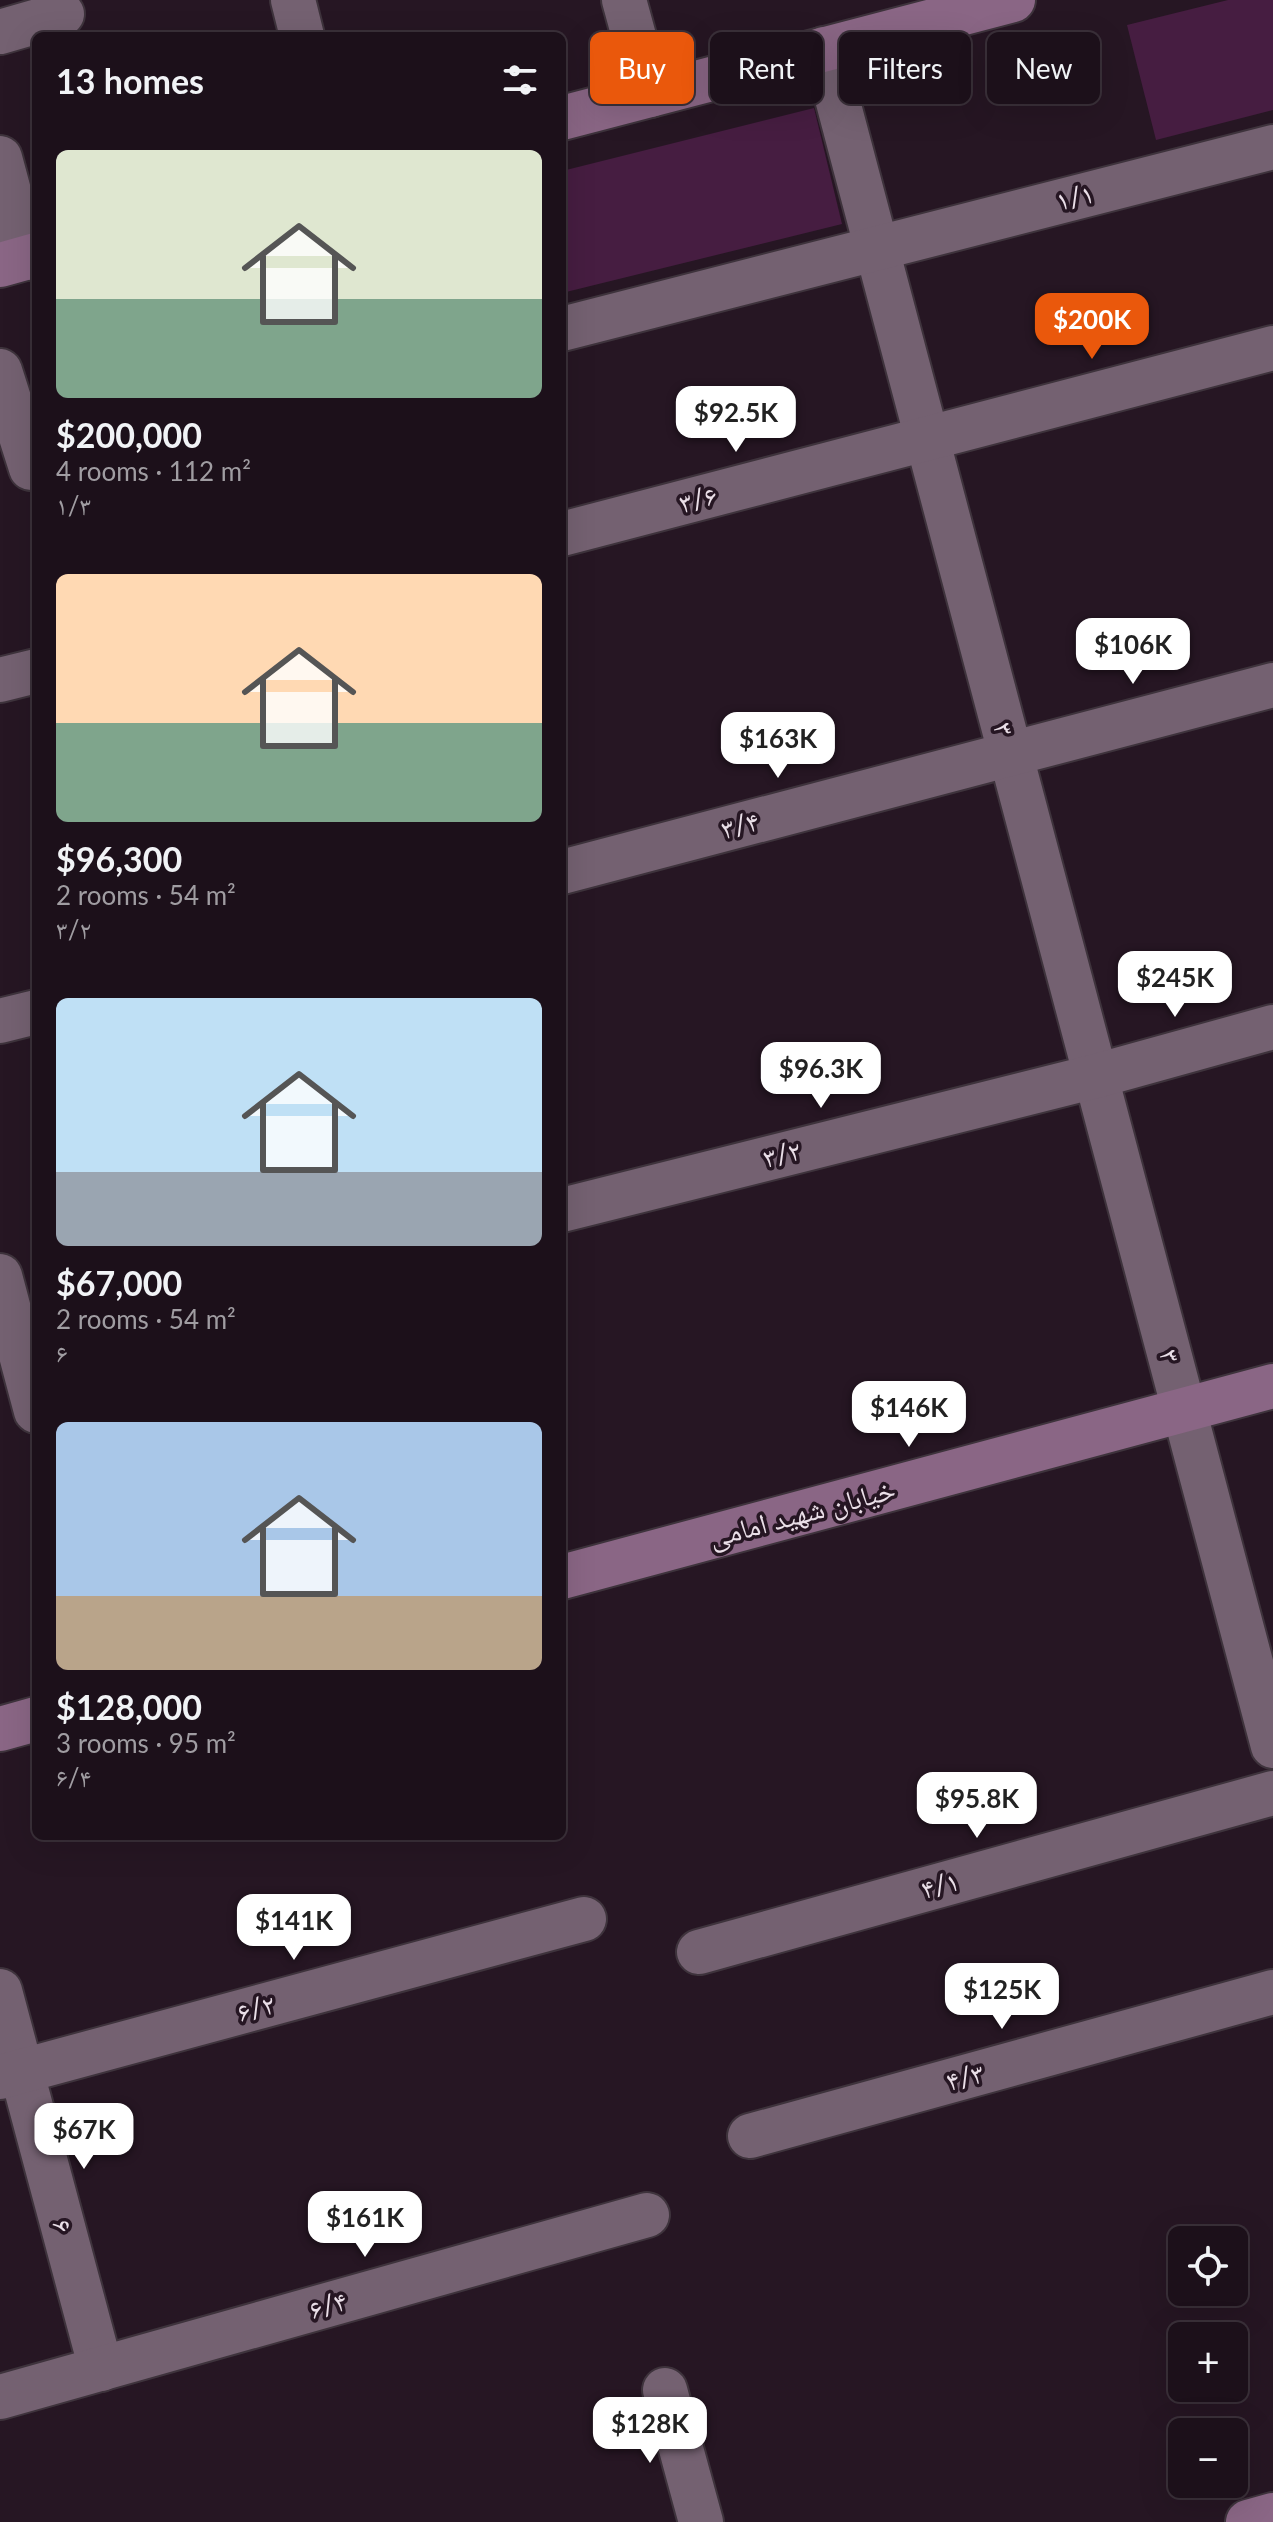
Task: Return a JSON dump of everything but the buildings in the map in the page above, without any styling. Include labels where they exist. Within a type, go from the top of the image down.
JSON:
[{"type":"street","points":[[293,0],[301,32]]},
{"type":"street","points":[[624,0],[633,32]]},
{"type":"street","points":[[694,83],[1013,0]]},
{"type":"street","points":[[0,32],[62,14]]},
{"type":"street","name":"۳","points":[[824,49],[1273,1746]]},
{"type":"street","points":[[566,117],[616,104]]},
{"type":"street","name":"۱/۱","points":[[566,328],[1273,147]]},
{"type":"street","points":[[0,158],[21,259]]},
{"type":"street","name":"۳/۶","points":[[566,533],[1273,348]]},
{"type":"street","points":[[0,371],[32,465]]},
{"type":"street","points":[[0,680],[32,672]]},
{"type":"street","name":"۳/۴","points":[[566,871],[1273,685]]},
{"type":"street","points":[[0,1021],[32,1013]]},
{"type":"street","name":"۳/۲","points":[[566,1209],[1096,1076],[1273,1027]]},
{"type":"street","points":[[13,1319],[32,1395]]},
{"type":"street","name":"خیابان شهید امامی","points":[[566,1576],[1273,1386]]},
{"type":"street","points":[[0,1729],[32,1720]]},
{"type":"street","name":"۴/۱","points":[[699,1952],[1273,1793]]},
{"type":"street","name":"۶/۲","points":[[11,2074],[584,1919]]},
{"type":"street","name":"۶","points":[[0,1991],[11,2074],[101,2369]]},
{"type":"street","name":"۴/۳","points":[[750,2136],[1273,1992]]},
{"type":"street","name":"۶/۴","points":[[0,2397],[647,2215]]},
{"type":"street","points":[[665,2390],[701,2522]]},
{"type":"street","points":[[1248,2522],[1273,2515]]},
{"type":"shaded area","points":[[1228,0],[1273,0],[1273,110],[1156,140],[1127,25]]},
{"type":"shaded area","points":[[814,108],[842,224],[566,292],[566,170]]}]
